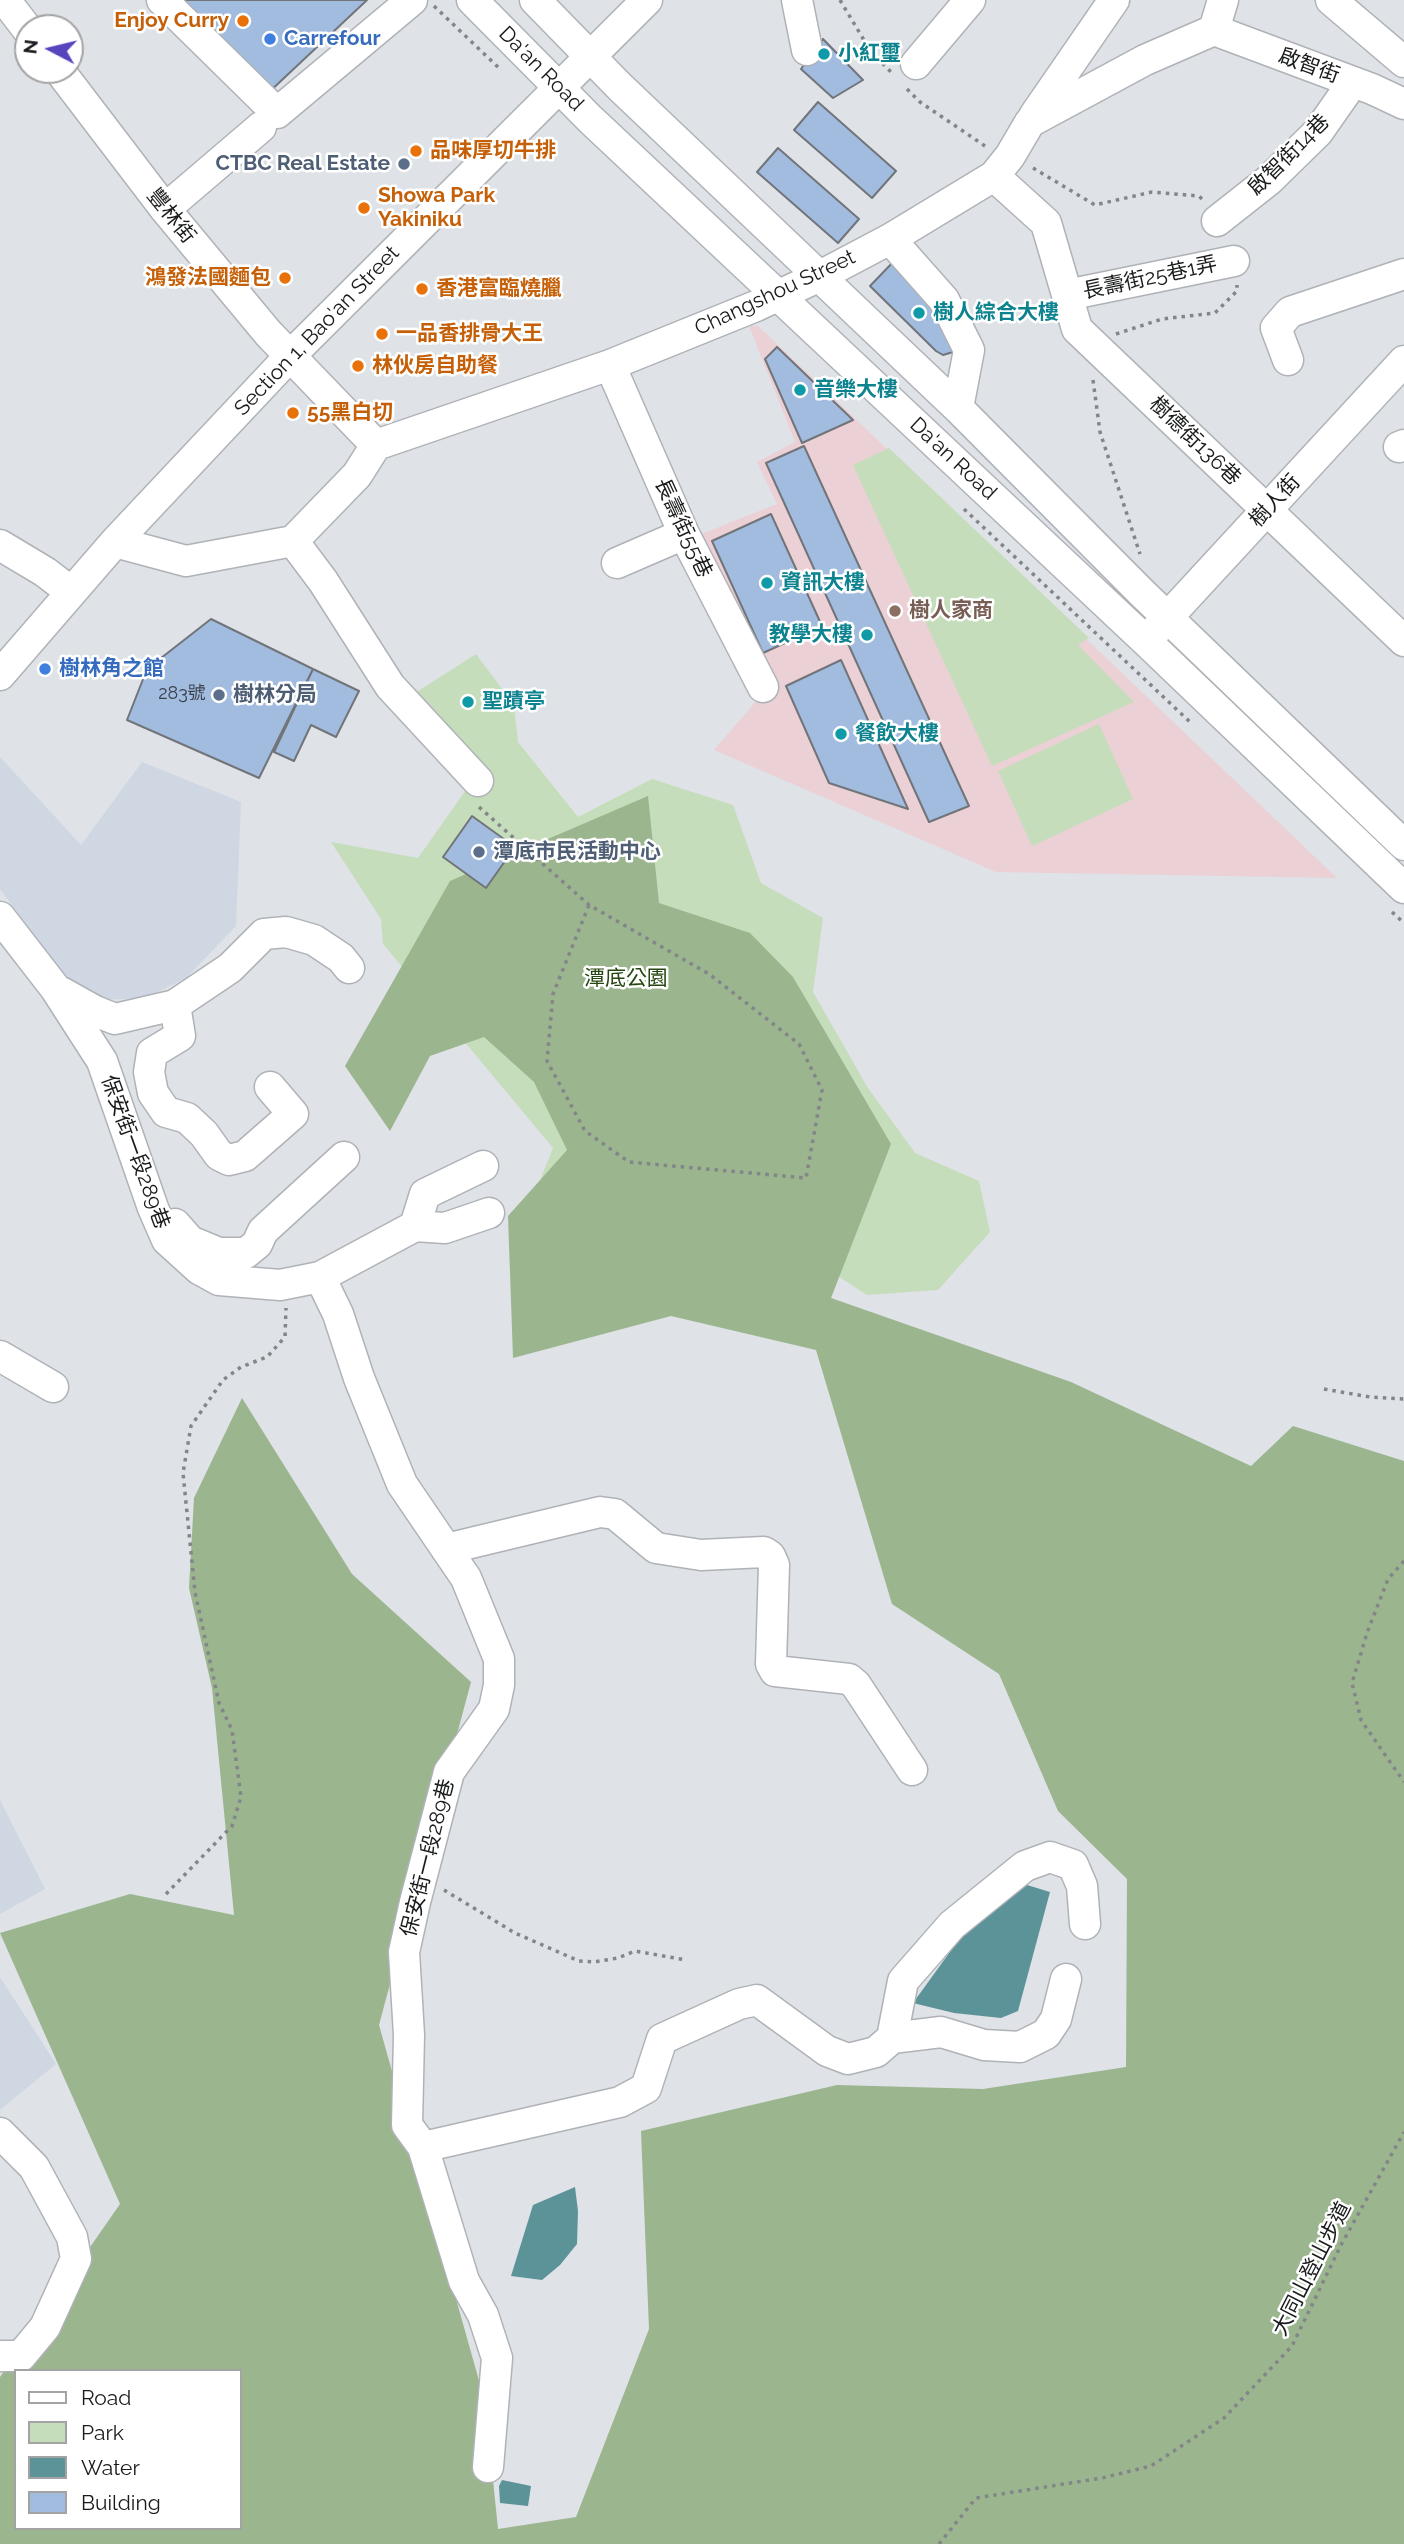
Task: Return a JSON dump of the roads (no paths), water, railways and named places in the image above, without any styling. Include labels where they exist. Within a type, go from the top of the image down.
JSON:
[{"type":"street","points":[[5,0],[16,14]]},
{"type":"street","points":[[162,0],[248,79],[277,113],[412,0]]},
{"type":"street","name":"Da'an Road","points":[[472,0],[560,89],[1404,888]]},
{"type":"street","name":"Da'an Road","points":[[535,0],[591,58],[958,408],[1167,616],[1404,845]]},
{"type":"street","name":"Section 1, Bao'an Street","points":[[0,675],[115,541],[290,356],[648,0]]},
{"type":"street","points":[[797,0],[807,50]]},
{"type":"street","points":[[916,64],[970,0]]},
{"type":"street","name":"Changshou Street","points":[[376,445],[610,365],[779,296],[890,239],[995,176],[1114,0]]},
{"type":"street","points":[[1030,122],[1145,60],[1214,30],[1223,0]]},
{"type":"street","points":[[1331,0],[1404,62]]},
{"type":"street","name":"啟智街","points":[[1214,30],[1404,104]]},
{"type":"street","name":"啟智街14巷","points":[[1217,221],[1269,180],[1318,132],[1353,82]]},
{"type":"street","name":"豐林街","points":[[70,84],[165,209],[290,356]]},
{"type":"street","points":[[165,209],[261,127]]},
{"type":"street","points":[[995,176],[1046,223],[1067,295]]},
{"type":"street","points":[[890,239],[944,300],[969,350],[958,408]]},
{"type":"street","name":"長壽街25巷1弄","points":[[1067,295],[1234,261]]},
{"type":"street","points":[[1288,359],[1276,328],[1290,312],[1404,274]]},
{"type":"street","name":"樹德街136巷","points":[[1067,295],[1077,329],[1404,641]]},
{"type":"street","points":[[115,541],[186,561],[293,541],[356,475],[376,445],[290,356]]},
{"type":"street","name":"樹人街","points":[[1147,642],[1167,616],[1404,361]]},
{"type":"street","name":"長壽街55巷","points":[[610,365],[684,534],[763,687]]},
{"type":"street","points":[[617,562],[684,534]]},
{"type":"street","points":[[293,541],[323,582],[390,686],[478,781]]},
{"type":"street","points":[[0,545],[46,572],[70,591]]},
{"type":"street","name":"保安街一段289巷","points":[[0,917],[55,988],[102,1061],[153,1208],[167,1240],[199,1269],[219,1280],[280,1285],[320,1277],[338,1314],[359,1378],[402,1484],[466,1578],[499,1659],[499,1685],[494,1709],[449,1772],[404,1952],[409,2035],[407,2125],[423,2147],[464,2281],[483,2315],[497,2358],[488,2467]]},
{"type":"street","points":[[55,988],[115,1019],[175,1005],[230,968],[264,934],[286,932],[314,940],[341,958],[349,968]]},
{"type":"street","points":[[175,1005],[180,1035],[152,1053],[149,1072],[153,1093],[166,1112],[187,1118],[204,1134],[219,1155],[229,1160],[245,1156],[293,1114],[270,1087]]},
{"type":"street","points":[[153,1208],[165,1213],[190,1241],[219,1253],[246,1253],[257,1244],[263,1231],[344,1157]]},
{"type":"street","points":[[415,1226],[425,1194],[484,1166]]},
{"type":"street","points":[[320,1277],[415,1226],[445,1228],[489,1213]]},
{"type":"street","points":[[0,1356],[53,1387]]},
{"type":"street","points":[[446,1549],[600,1512],[615,1514],[656,1548],[701,1555],[764,1552],[770,1556],[774,1565],[771,1664],[775,1671],[849,1679],[856,1685],[912,1770]]},
{"type":"street","points":[[892,2038],[903,1982],[952,1925],[1025,1867],[1050,1857],[1073,1865],[1082,1886],[1085,1924]]},
{"type":"street","points":[[423,2147],[620,2102],[646,2088],[662,2039],[738,2004],[757,2000],[827,2050],[848,2060],[876,2052],[892,2038],[942,2032],[984,2045],[1020,2046],[1046,2035],[1056,2019],[1066,1979]]},
{"type":"street","points":[[0,2133],[34,2168],[72,2237],[76,2259],[45,2327],[21,2356],[0,2356]]},
{"type":"water","points":[[1027,1885],[1050,1892],[1018,2011],[1001,2018],[954,2013],[913,2003],[960,1938]]},
{"type":"water","points":[[575,2187],[578,2211],[577,2244],[560,2265],[542,2280],[511,2276],[533,2205]]},
{"type":"water","points":[[502,2480],[531,2486],[528,2506],[500,2503],[499,2486]]},
{"type":"place","name":"Enjoy Curry","points":[[243,21]]},
{"type":"place","name":"Carrefour","points":[[270,39]]},
{"type":"place","name":"小紅璽","points":[[824,54]]},
{"type":"place","name":"品味厚切牛排","points":[[416,151]]},
{"type":"place","name":"CTBC Real Estate","points":[[404,164]]},
{"type":"place","name":"Showa Park Yakiniku","points":[[364,208]]},
{"type":"place","name":"鴻發法國麵包","points":[[285,278]]},
{"type":"place","name":"香港富臨燒臘","points":[[422,289]]},
{"type":"place","name":"樹人綜合大樓","points":[[919,313]]},
{"type":"place","name":"一品香排骨大王","points":[[382,334]]},
{"type":"place","name":"林伙房自助餐","points":[[358,366]]},
{"type":"place","name":"音樂大樓","points":[[800,390]]},
{"type":"place","name":"55黑白切","points":[[293,413]]},
{"type":"place","name":"資訊大樓","points":[[767,583]]},
{"type":"place","name":"樹人家商","points":[[895,611]]},
{"type":"place","name":"教學大樓","points":[[867,635]]},
{"type":"place","name":"樹林角之館","points":[[45,669]]},
{"type":"place","name":"樹林分局","points":[[219,695]]},
{"type":"place","name":"聖蹟亭","points":[[468,702]]},
{"type":"place","name":"餐飲大樓","points":[[841,734]]},
{"type":"place","name":"潭底市民活動中心","points":[[479,852]]},
{"type":"park label","name":"潭底公園","points":[[626,979]]}]
